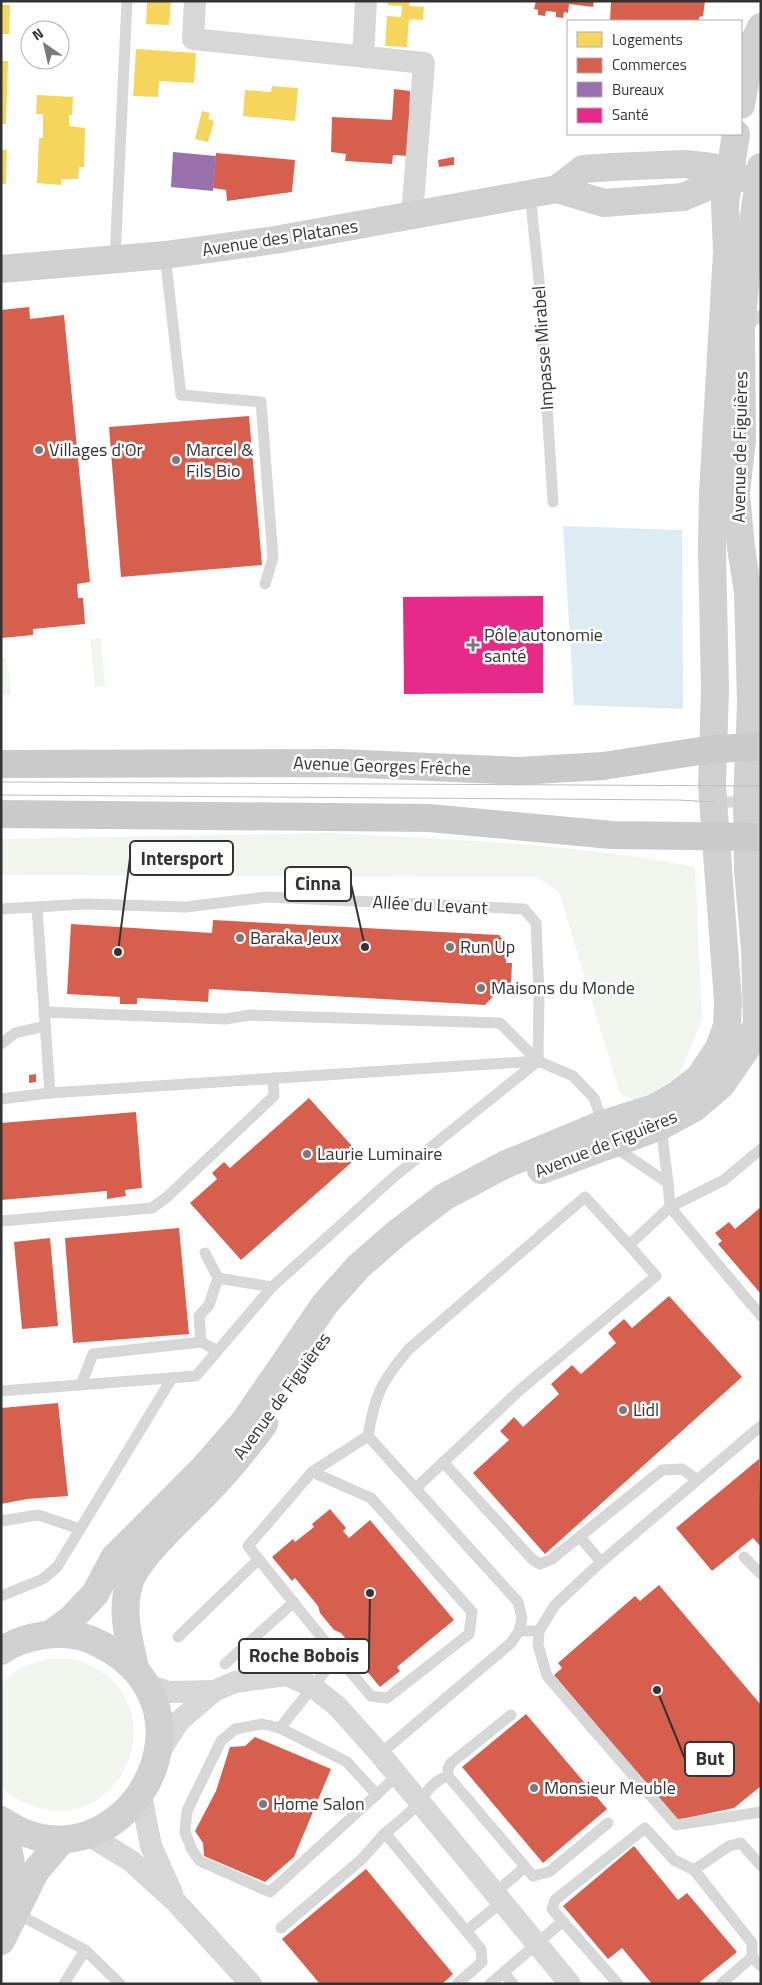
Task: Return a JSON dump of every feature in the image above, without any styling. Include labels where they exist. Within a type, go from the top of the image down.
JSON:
[{"type":"main road","points":[[742,100],[752,46],[761,27]]},
{"type":"main road","name":"Avenue de Figuières","points":[[52,1634],[95,1594],[114,1558],[202,1470],[244,1422],[325,1304],[359,1266],[396,1233],[444,1197],[504,1165],[607,1134],[661,1126],[694,1108],[721,1085],[746,1048],[757,1024],[756,949],[748,871],[754,837],[755,748],[751,703],[748,592],[740,548],[724,493],[727,252],[725,203],[736,135]]},
{"type":"main road","name":"Avenue des Platanes","points":[[1,270],[165,255],[275,240],[557,189],[583,169],[684,164],[712,167],[730,177]]},
{"type":"main road","name":"Avenue de Figuières","points":[[75,1837],[122,1815],[141,1795],[152,1775],[159,1753],[159,1718],[141,1676],[125,1623],[125,1605],[130,1580],[150,1551],[239,1458],[339,1317],[370,1280],[454,1213],[607,1134],[678,1094],[699,1078],[719,1048],[727,1026],[728,1001],[714,837],[713,749],[715,689],[712,550],[724,493],[742,440],[751,323],[746,273],[760,175],[730,177]]},
{"type":"main road","name":"Avenue des Platanes","points":[[557,189],[604,203],[683,196],[730,177]]},
{"type":"main road","name":"Avenue Georges Frêche","points":[[1,764],[339,763],[520,771],[603,766],[713,749],[755,748]]},
{"type":"main road","points":[[1,814],[429,818],[612,835],[754,837]]},
{"type":"main road","points":[[1,1651],[23,1641],[52,1634],[82,1637],[111,1649],[141,1676]]},
{"type":"main road","points":[[1,1820],[13,1828],[41,1837],[75,1837]]},
{"type":"main road","points":[[1,1833],[9,1846],[12,1868],[9,1911],[1,1941]]},
{"type":"main road","points":[[9,1911],[35,1872],[75,1837]]},
{"type":"street","points":[[195,1],[193,39],[424,63],[412,216]]},
{"type":"street","points":[[363,56],[366,1]]},
{"type":"street","points":[[159,1753],[179,1721],[214,1691],[235,1682],[287,1675],[312,1687],[338,1706],[380,1754],[570,1984]]},
{"type":"street","points":[[141,1676],[169,1692],[214,1691]]},
{"type":"street","points":[[141,1795],[151,1846],[175,1901]]},
{"type":"street","points":[[75,1837],[131,1861],[175,1901],[251,1984]]},
{"type":"lane","points":[[115,260],[128,1]]},
{"type":"lane","name":"Impasse Mirabel","points":[[530,194],[538,267],[553,502]]},
{"type":"lane","points":[[165,255],[181,395],[261,402],[272,558],[266,584]]},
{"type":"lane","points":[[713,802],[754,802]]},
{"type":"lane","name":"Allée du Levant","points":[[1,909],[86,904],[186,906],[268,897],[524,909],[536,923],[539,994],[538,1061]]},
{"type":"lane","points":[[37,908],[50,1093]]},
{"type":"lane","points":[[44,1012],[224,1019],[250,1015],[500,1023],[538,1061],[573,1076],[594,1098],[607,1134],[668,1183]]},
{"type":"lane","points":[[1,1044],[15,1033],[45,1026]]},
{"type":"lane","points":[[1,1099],[50,1093],[538,1061]]},
{"type":"lane","points":[[1,1391],[196,1376],[272,1286],[395,1176],[538,1061]]},
{"type":"lane","points":[[1,1221],[152,1208],[167,1197],[274,1096],[273,1078]]},
{"type":"lane","points":[[661,1126],[670,1207],[761,1316]]},
{"type":"lane","points":[[629,1245],[670,1207],[724,1180],[761,1149]]},
{"type":"lane","points":[[312,1472],[371,1498],[472,1612],[469,1634],[387,1698],[371,1696],[248,1546],[312,1472],[368,1436],[373,1403],[389,1373],[409,1349],[585,1198],[656,1276],[521,1389],[416,1488]]},
{"type":"lane","points":[[202,1342],[199,1316],[209,1305],[218,1278],[205,1253]]},
{"type":"lane","points":[[218,1278],[272,1286]]},
{"type":"lane","points":[[81,1386],[93,1354],[202,1342],[216,1350]]},
{"type":"lane","points":[[1,1596],[43,1579],[57,1567],[172,1378]]},
{"type":"lane","points":[[761,1426],[696,1479],[555,1604],[539,1631],[538,1645],[547,1676],[676,1826],[761,1812]]},
{"type":"lane","points":[[368,1436],[518,1602],[522,1618],[519,1631],[511,1643],[380,1754]]},
{"type":"lane","points":[[443,1462],[532,1559],[540,1564],[552,1559],[662,1470],[682,1468],[696,1479]]},
{"type":"lane","points":[[1,1521],[38,1516],[80,1529]]},
{"type":"lane","points":[[580,1537],[601,1562]]},
{"type":"lane","points":[[744,1556],[761,1574]]},
{"type":"lane","points":[[178,1637],[259,1559]]},
{"type":"lane","points":[[225,1664],[294,1602]]},
{"type":"lane","points":[[519,1631],[539,1631]]},
{"type":"lane","points":[[280,1728],[336,1655]]},
{"type":"lane","points":[[511,1715],[451,1763],[448,1769],[448,1776],[533,1876],[549,1872],[608,1823]]},
{"type":"lane","points":[[376,1795],[347,1762],[280,1728],[262,1724],[236,1729],[221,1741],[186,1811],[185,1832],[192,1850],[200,1861],[270,1892],[398,1776]]},
{"type":"lane","points":[[281,1928],[362,1859],[419,1802],[430,1787],[441,1778],[448,1776]]},
{"type":"lane","points":[[618,1984],[552,1909],[555,1900],[645,1828],[674,1860],[694,1870],[752,1943],[752,1957],[761,1966]]},
{"type":"lane","points":[[386,1833],[481,1949],[482,1962],[457,1984]]},
{"type":"lane","points":[[694,1870],[728,1846],[741,1843],[761,1866]]},
{"type":"lane","points":[[466,1932],[525,1867]]},
{"type":"lane","points":[[9,1911],[85,1950],[120,1984]]},
{"type":"lane","points":[[490,1984],[563,1921]]},
{"type":"lane","points":[[64,1984],[85,1950]]},
{"type":"lane","points":[[721,1984],[752,1957]]},
{"type":"lane","points":[[504,1973],[513,1984]]},
{"type":"shaded area","points":[[563,526],[682,530],[683,709],[574,705]]},
{"type":"shaded area","points":[[101,638],[105,686],[95,687],[90,639]]},
{"type":"shaded area","points":[[1,658],[7,658],[11,694],[1,695]]},
{"type":"shaded area","points":[[331,833],[559,848],[650,859],[695,867],[702,1019],[680,1074],[639,1102],[620,1094],[559,892],[536,877],[1,875],[1,839]]},
{"type":"shaded area","points":[[54,1658],[80,1661],[110,1678],[127,1702],[134,1729],[130,1757],[117,1781],[97,1800],[71,1810],[40,1808],[29,1805],[14,1797],[1,1786],[1,1684],[19,1669]]},
{"type":"building: Logements","points":[[147,1],[171,1],[169,25],[146,24]]},
{"type":"building: Logements","points":[[388,1],[410,1],[409,6],[424,7],[423,20],[409,19],[407,47],[385,46],[387,16],[401,17],[402,6],[388,5]]},
{"type":"building: Logements","points":[[1,5],[10,5],[9,34],[1,34]]},
{"type":"building: Logements","points":[[136,49],[196,53],[194,83],[159,81],[158,97],[133,96]]},
{"type":"building: Logements","points":[[1,61],[8,61],[6,124],[1,124]]},
{"type":"building: Logements","points":[[272,86],[298,88],[295,121],[243,116],[245,90],[271,92]]},
{"type":"building: Logements","points":[[37,95],[73,97],[72,115],[69,115],[69,126],[85,128],[84,167],[79,167],[78,179],[61,179],[61,185],[37,183],[39,138],[43,138],[43,114],[36,114]]},
{"type":"building: Logements","points":[[202,111],[210,113],[208,119],[214,121],[208,142],[195,139]]},
{"type":"building: Logements","points":[[1,150],[7,150],[6,184],[1,184]]},
{"type":"building: Commerces","points":[[536,1],[594,1],[593,7],[569,4],[568,13],[564,12],[563,18],[556,17],[556,12],[546,11],[545,16],[538,15],[538,10],[534,9]]},
{"type":"building: Commerces","points":[[611,1],[705,1],[703,16],[699,17],[699,20],[610,20]]},
{"type":"building: Commerces","points":[[394,89],[410,91],[408,156],[393,155],[392,164],[345,161],[346,154],[331,152],[332,117],[392,120]]},
{"type":"building: Commerces","points":[[216,153],[295,160],[292,192],[227,201],[226,190],[213,188]]},
{"type":"building: Commerces","points":[[454,157],[454,165],[439,167],[438,160]]},
{"type":"building: Commerces","name":"Villages d'Or","points":[[29,307],[30,319],[64,315],[90,582],[77,584],[78,598],[83,598],[85,624],[33,629],[33,635],[2,638],[1,310]]},
{"type":"building: Commerces","points":[[249,416],[262,565],[121,577],[109,427]]},
{"type":"building: Commerces","points":[[213,920],[499,935],[507,945],[506,963],[512,963],[511,984],[505,984],[485,1005],[209,989],[208,1002],[137,998],[137,1004],[120,1004],[120,997],[67,994],[71,924],[212,933]]},
{"type":"building: Commerces","points":[[36,1074],[36,1082],[29,1083],[29,1075]]},
{"type":"building: Commerces","points":[[309,1098],[360,1155],[241,1260],[190,1203],[217,1179],[212,1173],[224,1162],[230,1168]]},
{"type":"building: Commerces","points":[[136,1112],[142,1188],[125,1190],[126,1196],[107,1199],[107,1191],[1,1200],[1,1123]]},
{"type":"building: Commerces","points":[[761,1207],[761,1294],[718,1244],[722,1241],[715,1233],[729,1222],[735,1229]]},
{"type":"building: Commerces","points":[[179,1228],[189,1334],[73,1343],[65,1238]]},
{"type":"building: Commerces","points":[[50,1238],[58,1326],[22,1329],[14,1242]]},
{"type":"building: Commerces","name":"Lidl","points":[[669,1296],[742,1377],[545,1554],[473,1473],[509,1440],[500,1431],[514,1417],[523,1427],[559,1394],[551,1384],[572,1365],[581,1374],[616,1343],[608,1333],[624,1319],[632,1328]]},
{"type":"building: Commerces","points":[[58,1403],[68,1496],[27,1499],[1,1504],[1,1408]]},
{"type":"building: Commerces","points":[[759,1459],[761,1547],[753,1538],[712,1571],[676,1528]]},
{"type":"building: Commerces","points":[[330,1509],[346,1528],[343,1531],[349,1538],[370,1520],[454,1620],[397,1667],[400,1671],[380,1687],[359,1662],[362,1659],[341,1633],[334,1630],[320,1613],[318,1606],[295,1578],[292,1581],[272,1557],[293,1539],[295,1542],[314,1527],[312,1524]]},
{"type":"building: Commerces","points":[[659,1585],[761,1705],[761,1786],[734,1808],[677,1820],[554,1675],[562,1668],[558,1663],[635,1596],[640,1601]]},
{"type":"building: Commerces","name":"Monsieur Meuble","points":[[526,1714],[607,1809],[543,1863],[462,1767]]},
{"type":"building: Commerces","name":"Home Salon","points":[[255,1737],[331,1769],[294,1857],[265,1882],[204,1856],[203,1843],[195,1831],[216,1791],[230,1747],[245,1746]]},
{"type":"building: Commerces","points":[[634,1846],[678,1900],[687,1893],[737,1952],[700,1982],[702,1984],[652,1984],[622,1948],[608,1959],[563,1906]]},
{"type":"building: Commerces","points":[[366,1869],[453,1974],[442,1984],[320,1984],[282,1939]]},
{"type":"building: Bureaux","points":[[173,152],[216,156],[213,191],[171,187]]},
{"type":"building: Santé","name":"Pôle autonomie santé","points":[[543,596],[543,693],[404,694],[403,597]]},
{"type":"tram line","points":[[1,782],[761,786]]},
{"type":"tram line","points":[[1,795],[678,800],[713,802]]},
{"type":"place","name":"Villages d'Or","points":[[39,450]]},
{"type":"place","name":"Marcel & Fils Bio","points":[[176,460]]},
{"type":"place","name":"Pôle autonomie santé","points":[[473,645]]},
{"type":"place","name":"Baraka Jeux","points":[[240,938]]},
{"type":"place","name":"Cinna","points":[[365,947]]},
{"type":"place","name":"Run Up","points":[[450,947]]},
{"type":"place","name":"Intersport","points":[[118,952]]},
{"type":"place","name":"Maisons du Monde","points":[[481,988]]},
{"type":"place","name":"Laurie Luminaire","points":[[307,1154]]},
{"type":"place","name":"Lidl","points":[[623,1410]]},
{"type":"place","name":"Roche Bobois","points":[[370,1593]]},
{"type":"place","name":"But","points":[[657,1690]]},
{"type":"place","name":"Monsieur Meuble","points":[[534,1788]]},
{"type":"place","name":"Home Salon","points":[[263,1804]]}]
